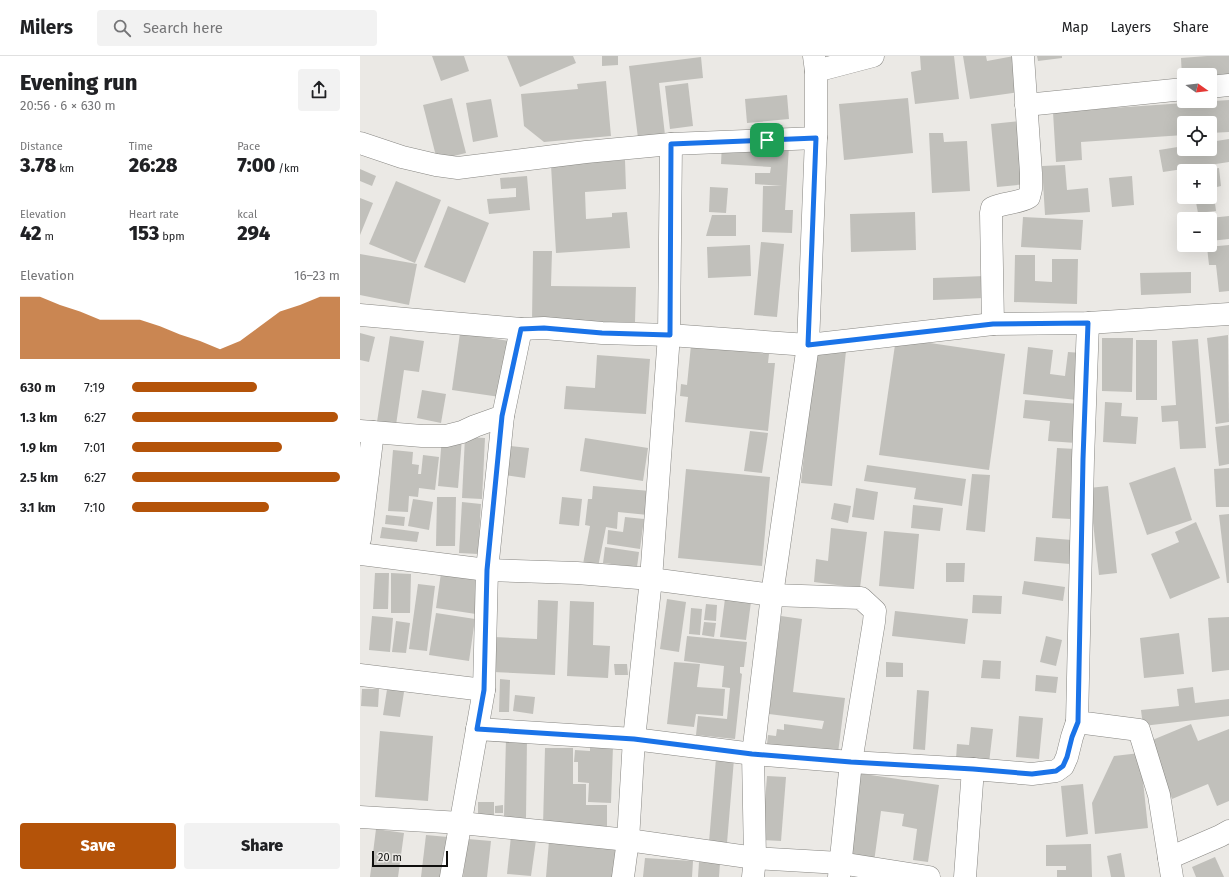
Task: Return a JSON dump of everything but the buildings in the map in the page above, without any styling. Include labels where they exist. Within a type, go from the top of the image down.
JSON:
[{"type":"street","points":[[754,867],[752,754],[772,595],[808,345],[816,138],[815,63],[873,56]]},
{"type":"street","points":[[993,324],[992,208],[999,204],[1023,201],[1029,197],[1031,188],[1023,56]]},
{"type":"street","points":[[1217,86],[1229,85]]},
{"type":"street","points":[[1026,105],[1177,90]]},
{"type":"street","points":[[360,143],[409,159],[458,168],[586,152],[671,144],[816,138]]},
{"type":"street","points":[[623,877],[628,840],[634,739],[651,579],[670,335],[671,144]]},
{"type":"street","points":[[360,315],[521,329],[544,328],[602,333],[670,335],[808,345],[993,324],[1088,323],[1229,314]]},
{"type":"street","points":[[477,729],[634,739],[752,754],[851,762],[1032,774],[1056,771],[1063,766],[1078,722],[1083,459],[1088,323]]},
{"type":"street","points":[[451,877],[484,690],[487,570],[502,416],[521,329]]},
{"type":"street","points":[[360,539],[366,431],[422,436],[446,436],[462,432],[502,416]]},
{"type":"street","points":[[360,554],[487,570],[577,573],[651,579],[772,595],[861,598],[875,611],[851,762],[840,870]]},
{"type":"street","points":[[360,675],[484,690]]},
{"type":"street","points":[[1078,722],[1139,730],[1159,795],[1171,867],[1229,831]]},
{"type":"street","points":[[965,877],[973,769]]},
{"type":"street","points":[[360,818],[461,823],[628,840],[754,867],[840,870],[929,877]]},
{"type":"route","points":[[816,138],[808,345],[993,324],[1088,323],[1083,459],[1078,722],[1063,766],[1056,771],[1032,774],[851,762],[752,754],[634,739],[477,729],[484,690],[487,570],[502,416],[521,329],[544,328],[602,333],[670,335],[671,144],[767,140],[816,138]]}]
